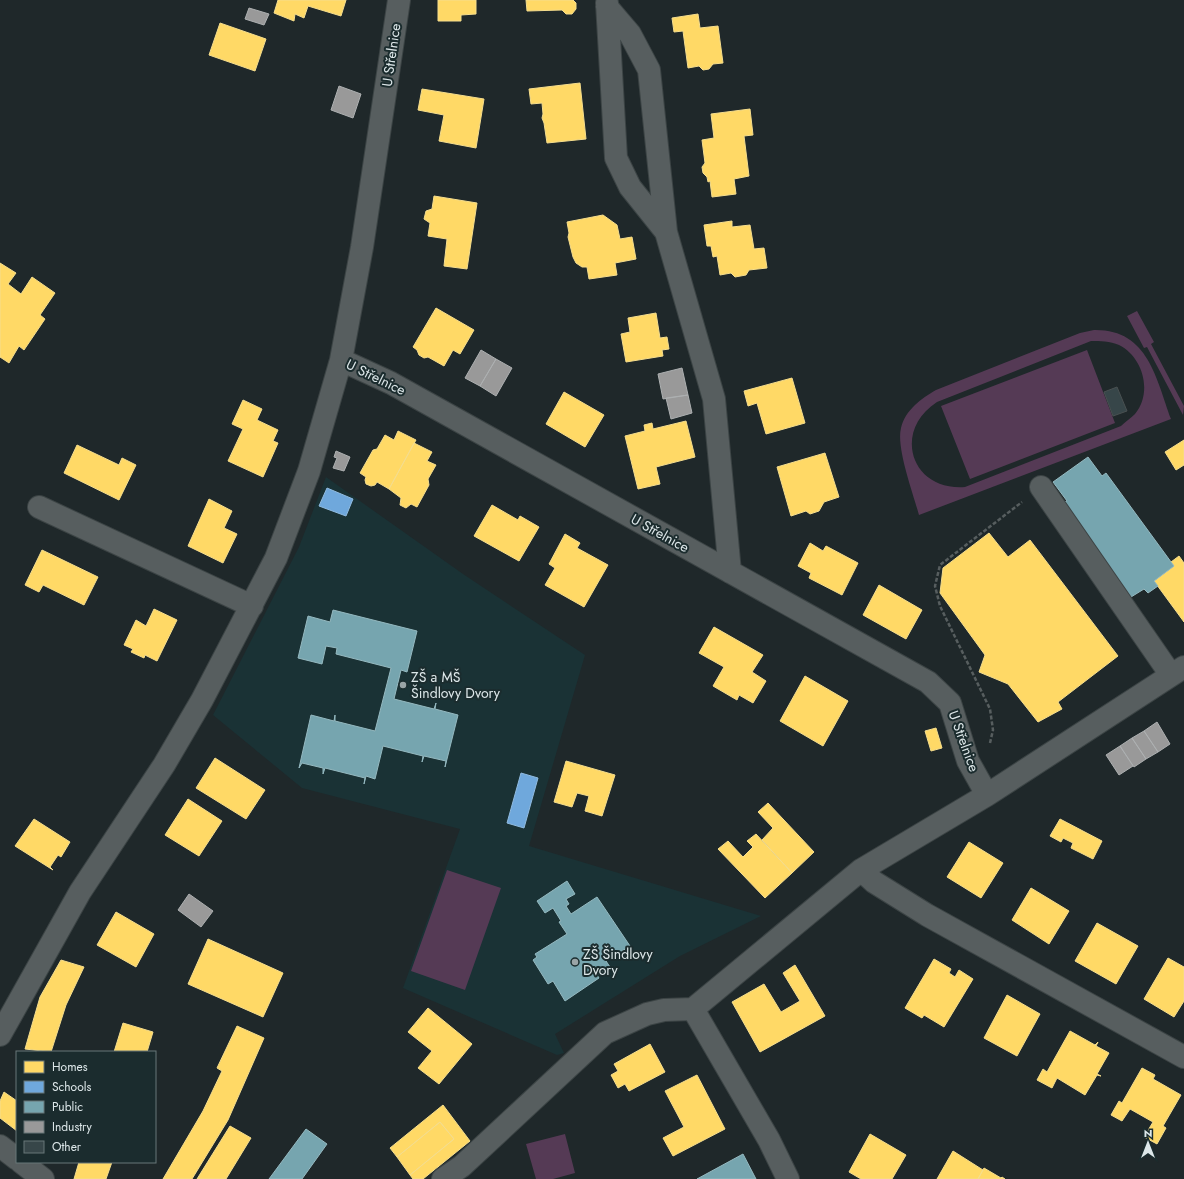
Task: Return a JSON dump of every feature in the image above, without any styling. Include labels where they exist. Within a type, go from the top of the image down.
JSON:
[{"type":"street","name":"U Střelnice","points":[[399,0],[362,247],[341,360],[391,383],[928,682],[950,704],[970,764],[986,795]]},
{"type":"street","points":[[607,3],[616,158],[630,187],[666,232]]},
{"type":"street","points":[[607,3],[630,34],[649,70],[666,232],[714,399],[730,572]]},
{"type":"street","points":[[0,1035],[80,892],[164,765],[202,700],[252,606],[276,558],[309,471],[341,360]]},
{"type":"street","points":[[443,1179],[462,1166],[605,1033],[647,1014],[664,1010],[693,1009],[861,870],[986,795],[1177,671],[1041,487]]},
{"type":"street","points":[[39,507],[252,606]]},
{"type":"street","points":[[861,870],[874,882],[927,915],[1184,1057]]},
{"type":"street","points":[[693,1009],[765,1133],[788,1179]]},
{"type":"street","points":[[0,1146],[16,1158]]},
{"type":"street","points":[[22,1163],[43,1179]]},
{"type":"path","points":[[970,764],[990,743],[993,730],[990,709],[940,606],[935,586],[940,565],[1041,487]]},
{"type":"shaded area","points":[[1137,311],[1154,342],[1151,344],[1184,406],[1183,415],[1147,347],[1144,348],[1127,316]]},
{"type":"shaded area","points":[[1094,330],[1112,332],[1127,338],[1138,347],[1147,359],[1154,373],[1171,419],[919,515],[903,459],[900,437],[903,422],[910,410],[936,390],[1080,333]],"holes":[[[1091,341],[1119,345],[1134,358],[1143,376],[1143,396],[1140,405],[1135,414],[1121,426],[965,487],[946,486],[932,479],[921,470],[914,457],[912,443],[915,428],[923,414],[937,402]]]},
{"type":"shaded area","points":[[1087,350],[1115,423],[970,479],[941,406]]},
{"type":"shaded area","name":"ZŠ a MŠ Šindlovy Dvory","points":[[326,477],[463,574],[585,655],[529,846],[761,916],[680,956],[555,1034],[564,1053],[557,1055],[403,988],[460,829],[302,788],[213,715],[299,547]]},
{"type":"shaded area","points":[[447,870],[501,888],[465,990],[411,971]]},
{"type":"shaded area","points":[[565,1134],[575,1173],[553,1179],[536,1179],[526,1144]]},
{"type":"building: Homes","points":[[278,0],[346,0],[341,16],[308,6],[304,18],[295,14],[294,21],[274,13]]},
{"type":"building: Homes","points":[[438,0],[476,0],[476,14],[461,15],[461,21],[438,21]]},
{"type":"building: Homes","points":[[526,0],[573,0],[576,3],[576,9],[572,14],[566,14],[562,10],[527,11]]},
{"type":"building: Homes","points":[[698,14],[700,28],[718,26],[723,63],[713,64],[709,69],[703,70],[699,66],[688,68],[683,31],[674,32],[672,18]]},
{"type":"building: Homes","points":[[220,23],[266,39],[255,71],[209,55]]},
{"type":"building: Homes","points":[[580,83],[586,139],[547,143],[542,118],[542,103],[531,104],[529,89]]},
{"type":"building: Homes","points":[[422,89],[484,99],[476,148],[439,141],[444,115],[418,110]]},
{"type":"building: Homes","points":[[750,109],[753,135],[744,136],[749,176],[734,179],[736,194],[712,197],[710,181],[708,182],[707,177],[703,173],[702,167],[705,163],[702,140],[714,138],[711,114]]},
{"type":"building: Homes","points":[[434,196],[477,203],[467,269],[444,266],[447,239],[428,236],[430,223],[424,219],[426,211],[432,209]]},
{"type":"building: Homes","points":[[603,215],[617,225],[620,239],[632,237],[636,259],[615,263],[617,275],[589,279],[587,267],[582,267],[576,263],[573,257],[568,237],[569,233],[567,222]]},
{"type":"building: Homes","points":[[732,221],[732,227],[750,225],[754,249],[764,248],[767,268],[749,270],[746,275],[735,277],[731,273],[720,275],[717,256],[713,257],[711,246],[707,246],[704,225]]},
{"type":"building: Homes","points":[[0,263],[16,273],[8,284],[21,294],[32,277],[55,293],[40,315],[45,319],[24,350],[19,346],[9,363],[0,357]]},
{"type":"building: Homes","points":[[436,308],[474,330],[460,354],[453,350],[444,366],[428,357],[424,358],[419,355],[417,350],[413,347]]},
{"type":"building: Homes","points":[[656,313],[660,338],[667,337],[669,349],[662,350],[663,356],[626,362],[621,334],[630,332],[628,318]]},
{"type":"building: Homes","points":[[792,378],[805,423],[766,434],[757,403],[748,406],[744,391]]},
{"type":"building: Homes","points":[[564,392],[604,415],[585,447],[546,424]]},
{"type":"building: Homes","points":[[243,400],[262,409],[257,420],[278,430],[273,441],[278,443],[263,477],[228,461],[243,429],[232,424]]},
{"type":"building: Homes","points":[[686,421],[695,457],[656,467],[660,484],[638,489],[625,436],[645,431],[644,425],[652,423],[653,429]]},
{"type":"building: Homes","points":[[398,431],[416,440],[389,489],[377,482],[375,485],[371,486],[366,484],[366,477],[360,473],[373,450],[377,449],[385,435],[394,440]]},
{"type":"building: Homes","points":[[1184,440],[1184,465],[1176,470],[1165,452]]},
{"type":"building: Homes","points":[[414,443],[432,452],[427,461],[436,465],[428,479],[429,485],[417,507],[411,504],[406,508],[400,505],[401,498],[389,489]]},
{"type":"building: Homes","points":[[77,445],[119,465],[122,458],[136,465],[119,500],[64,473]]},
{"type":"building: Homes","points":[[825,453],[839,497],[824,502],[819,511],[810,514],[806,511],[791,516],[777,467]]},
{"type":"building: Homes","points":[[209,499],[232,511],[224,528],[237,534],[223,563],[188,546]]},
{"type":"building: Homes","points":[[492,505],[518,520],[520,516],[539,527],[519,561],[474,536]]},
{"type":"building: Homes","points":[[989,533],[1008,557],[1030,540],[1118,656],[1058,702],[1062,709],[1038,722],[1008,684],[979,672],[985,655],[940,593],[943,568]]},
{"type":"building: Homes","points":[[565,534],[580,543],[577,548],[608,565],[584,607],[545,585],[555,568],[549,564]]},
{"type":"building: Homes","points":[[810,543],[823,551],[826,546],[858,563],[842,595],[809,578],[811,573],[798,566]]},
{"type":"building: Homes","points":[[42,550],[98,577],[84,605],[43,585],[39,592],[25,585]]},
{"type":"building: Homes","points":[[1179,556],[1184,563],[1184,622],[1154,581],[1174,566],[1171,562]]},
{"type":"building: Homes","points":[[879,585],[922,610],[906,639],[863,615]]},
{"type":"building: Homes","points":[[154,609],[177,620],[157,661],[145,655],[144,658],[131,652],[133,649],[124,645],[136,620],[146,626]]},
{"type":"building: Homes","points":[[714,627],[763,655],[752,672],[766,681],[753,703],[739,695],[737,700],[713,686],[724,667],[699,653]]},
{"type":"building: Homes","points":[[805,676],[848,701],[823,746],[780,721]]},
{"type":"building: Homes","points":[[936,728],[942,748],[931,751],[925,731]]},
{"type":"building: Homes","points":[[215,758],[265,790],[246,819],[196,788]]},
{"type":"building: Homes","points":[[566,761],[615,775],[602,816],[585,811],[589,796],[577,793],[572,807],[554,802]]},
{"type":"building: Homes","points":[[188,799],[222,821],[199,856],[165,835]]},
{"type":"building: Homes","points":[[768,803],[814,852],[792,873],[762,840],[773,828],[758,812]]},
{"type":"building: Homes","points":[[34,819],[70,842],[61,857],[58,855],[50,867],[53,870],[15,846]]},
{"type":"building: Homes","points":[[1060,819],[1102,841],[1093,859],[1071,848],[1073,843],[1063,838],[1061,842],[1050,836]]},
{"type":"building: Homes","points":[[756,834],[792,873],[765,898],[718,849],[728,841],[743,857],[753,847],[747,841]]},
{"type":"building: Homes","points":[[969,842],[1003,863],[981,898],[947,877]]},
{"type":"building: Homes","points":[[1031,888],[1069,911],[1049,944],[1012,920]]},
{"type":"building: Homes","points":[[116,912],[154,934],[136,967],[97,945]]},
{"type":"building: Homes","points":[[1097,923],[1138,946],[1116,984],[1075,961]]},
{"type":"building: Homes","points":[[208,939],[283,973],[263,1017],[188,984]]},
{"type":"building: Homes","points":[[1168,958],[1184,967],[1184,1001],[1174,1017],[1144,999]]},
{"type":"building: Homes","points":[[934,959],[951,969],[949,973],[955,977],[959,970],[973,979],[944,1027],[924,1015],[922,1018],[905,1008]]},
{"type":"building: Homes","points":[[61,960],[84,967],[66,1005],[51,1051],[25,1049],[40,997]]},
{"type":"building: Homes","points":[[795,965],[825,1016],[760,1052],[732,1002],[764,984],[781,1012],[800,1001],[783,973]]},
{"type":"building: Homes","points":[[1007,995],[1040,1014],[1017,1056],[984,1038]]},
{"type":"building: Homes","points":[[428,1008],[472,1044],[439,1084],[418,1068],[432,1051],[408,1032]]},
{"type":"building: Homes","points":[[123,1023],[153,1032],[147,1051],[114,1051]]},
{"type":"building: Homes","points":[[237,1026],[264,1038],[228,1120],[192,1179],[163,1179],[203,1111],[222,1071],[217,1068]]},
{"type":"building: Homes","points":[[1070,1031],[1095,1045],[1098,1042],[1096,1046],[1109,1053],[1097,1074],[1101,1076],[1097,1075],[1085,1095],[1057,1078],[1052,1088],[1037,1080],[1043,1069],[1047,1072]]},
{"type":"building: Homes","points":[[650,1044],[665,1072],[629,1091],[625,1084],[618,1088],[611,1075],[618,1071],[614,1064]]},
{"type":"building: Homes","points":[[1142,1068],[1155,1075],[1153,1079],[1181,1095],[1163,1126],[1166,1128],[1157,1144],[1144,1137],[1153,1122],[1130,1109],[1122,1121],[1111,1115],[1119,1101],[1122,1103]]},
{"type":"building: Homes","points":[[697,1075],[725,1129],[673,1156],[663,1138],[684,1127],[665,1091]]},
{"type":"building: Homes","points":[[4,1092],[16,1100],[16,1130],[0,1118],[0,1101]]},
{"type":"building: Homes","points":[[443,1105],[470,1141],[423,1179],[413,1179],[410,1175],[454,1139],[440,1122],[397,1157],[390,1148]]},
{"type":"building: Homes","points":[[440,1122],[454,1139],[410,1175],[397,1157]]},
{"type":"building: Homes","points":[[230,1126],[251,1138],[226,1179],[197,1179]]},
{"type":"building: Homes","points":[[870,1134],[906,1155],[892,1179],[861,1179],[849,1172]]},
{"type":"building: Homes","points":[[953,1151],[983,1170],[978,1179],[937,1179]]},
{"type":"building: Homes","points":[[79,1163],[112,1163],[106,1179],[74,1179]]},
{"type":"building: Homes","points":[[984,1168],[1001,1178],[1002,1177],[1005,1179],[978,1179]]},
{"type":"building: Schools","points":[[327,488],[353,499],[346,516],[319,506]]},
{"type":"building: Schools","points":[[521,773],[538,778],[524,828],[507,823]]},
{"type":"building: Public","points":[[1088,457],[1102,476],[1106,473],[1174,566],[1154,581],[1158,586],[1148,593],[1144,589],[1131,597],[1064,502],[1067,501],[1053,482]]},
{"type":"building: Public","points":[[333,610],[417,631],[407,672],[401,670],[394,699],[434,709],[436,703],[435,709],[458,715],[445,767],[446,761],[424,756],[422,762],[423,756],[383,746],[375,779],[366,776],[364,784],[365,778],[325,768],[323,774],[323,768],[302,763],[299,768],[311,715],[334,721],[335,715],[335,721],[375,731],[391,668],[336,654],[337,648],[326,646],[322,664],[298,658],[308,616],[330,622]]},
{"type":"building: Public","points":[[567,881],[575,894],[566,899],[569,904],[566,906],[571,914],[597,897],[630,946],[606,961],[610,967],[597,975],[599,978],[565,1001],[553,981],[548,984],[533,960],[537,957],[535,954],[567,934],[559,922],[561,921],[553,908],[545,913],[537,901]]},
{"type":"building: Public","points":[[306,1129],[327,1144],[302,1179],[269,1179]]},
{"type":"building: Public","points":[[743,1154],[756,1179],[697,1179]]},
{"type":"building: Industry","points":[[249,8],[269,14],[264,25],[245,19]]},
{"type":"building: Industry","points":[[339,86],[361,94],[353,118],[331,110]]},
{"type":"building: Industry","points":[[481,350],[496,359],[480,386],[465,378]]},
{"type":"building: Industry","points":[[496,359],[512,368],[496,396],[480,386]]},
{"type":"building: Industry","points":[[682,368],[688,395],[663,399],[658,374]]},
{"type":"building: Industry","points":[[688,395],[692,413],[671,419],[666,398]]},
{"type":"building: Industry","points":[[336,451],[350,457],[344,471],[333,468],[337,458],[334,457]]},
{"type":"building: Industry","points":[[1157,722],[1170,744],[1158,752],[1144,731]]},
{"type":"building: Industry","points":[[1144,731],[1158,752],[1146,759],[1132,738]]},
{"type":"building: Industry","points":[[1132,738],[1146,759],[1134,767],[1120,746]]},
{"type":"building: Industry","points":[[1120,746],[1133,766],[1119,775],[1106,755]]},
{"type":"building: Industry","points":[[189,894],[213,911],[201,927],[178,910]]},
{"type":"building: Other","points":[[1117,387],[1127,411],[1113,416],[1104,392]]},
{"type":"place","name":"ZŠ a MŠ Šindlovy Dvory","points":[[403,685]]},
{"type":"place","name":"ZŠ Šindlovy Dvory","points":[[575,962]]}]
